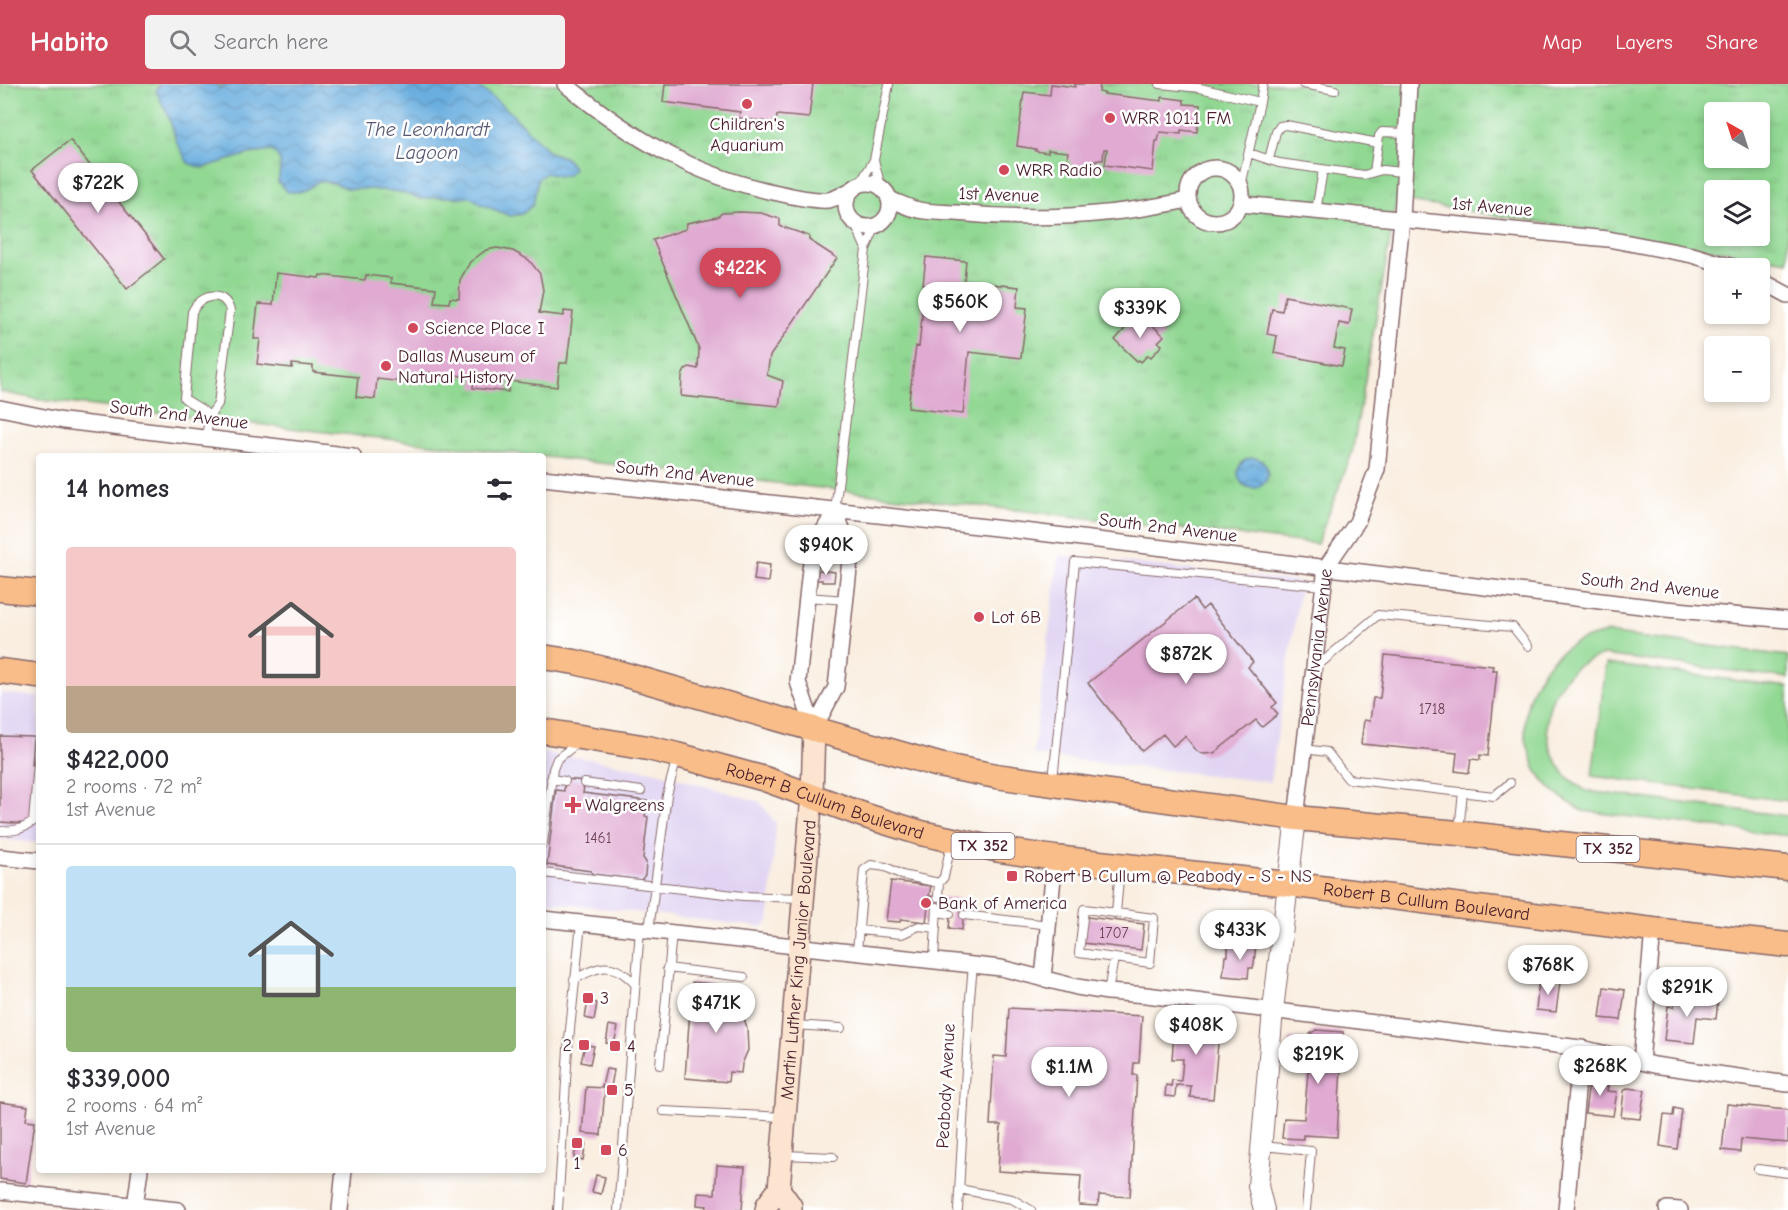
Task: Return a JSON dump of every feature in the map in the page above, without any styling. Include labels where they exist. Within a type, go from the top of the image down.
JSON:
[{"type":"main road","points":[[0,589],[36,593]]},
{"type":"main road","name":"TX 352","points":[[546,657],[612,671],[939,765],[996,776],[1296,818],[1788,868]]},
{"type":"main road","points":[[0,671],[36,676]]},
{"type":"main road","name":"Martin Luther King Junior Boulevard","points":[[766,1210],[766,1205],[779,1189],[812,795],[814,729]]},
{"type":"main road","name":"Robert B Cullum Boulevard","points":[[546,732],[677,755],[765,778],[866,816],[952,840],[1000,850],[1788,945]]},
{"type":"main road","points":[[779,1189],[791,1206],[791,1210]]},
{"type":"street","points":[[565,84],[638,138],[719,178],[763,190],[829,200],[851,219],[866,227],[881,223],[889,214],[885,193],[874,184],[856,187],[829,200]]},
{"type":"street","name":"Pennsylvania Avenue","points":[[1248,1210],[1258,1186],[1273,1010],[1326,567],[1357,522],[1377,469],[1402,219],[1409,84]]},
{"type":"street","points":[[1213,168],[1230,173],[1241,186],[1241,204],[1230,218],[1222,222],[1213,223],[1197,216],[1188,200],[1191,183],[1204,171],[1213,168]]},
{"type":"street","points":[[851,219],[846,203],[856,187]]},
{"type":"street","name":"1st Avenue","points":[[885,193],[915,209],[980,216],[1104,213],[1162,206],[1188,200]]},
{"type":"street","name":"1st Avenue","points":[[1241,204],[1608,239],[1704,259]]},
{"type":"street","name":"1st Avenue","points":[[881,223],[915,209]]},
{"type":"street","points":[[1770,286],[1788,296]]},
{"type":"street","name":"South 2nd Avenue","points":[[0,408],[64,421],[328,453]]},
{"type":"street","name":"South 2nd Avenue","points":[[546,478],[1032,532],[1656,608],[1788,620]]},
{"type":"street","name":"Martin Luther King Junior Boulevard","points":[[814,729],[798,682],[814,547],[835,511]]},
{"type":"street","name":"Martin Luther King Junior Boulevard","points":[[814,729],[836,687],[851,551],[835,511]]},
{"type":"street","points":[[0,857],[36,861]]},
{"type":"street","points":[[1043,978],[1055,858]]},
{"type":"street","points":[[546,919],[973,964],[1108,992],[1581,1048],[1698,1072],[1788,1084]]},
{"type":"street","points":[[1641,1062],[1653,930]]},
{"type":"street","points":[[1566,1210],[1581,1048]]},
{"type":"street","points":[[135,1206],[140,1173]]},
{"type":"street","points":[[340,1210],[344,1173]]},
{"type":"street","name":"Pennsylvania Avenue","points":[[1258,1186],[1264,1210]]},
{"type":"street","points":[[0,1191],[178,1210]]},
{"type":"lane","points":[[856,187],[874,160],[889,84]]},
{"type":"lane","points":[[1160,84],[1200,88],[1260,102]]},
{"type":"lane","points":[[1241,186],[1263,84]]},
{"type":"lane","points":[[1303,84],[1335,90]]},
{"type":"lane","points":[[1269,159],[1276,132],[1280,126],[1286,125],[1378,143]]},
{"type":"lane","points":[[1374,172],[1378,138],[1382,132],[1405,133]]},
{"type":"lane","points":[[1249,153],[1279,163],[1323,170],[1364,175],[1382,170],[1403,172]]},
{"type":"lane","points":[[874,160],[885,193]]},
{"type":"lane","points":[[1316,211],[1323,170]]},
{"type":"lane","points":[[851,219],[866,249]]},
{"type":"lane","points":[[866,249],[881,223]]},
{"type":"lane","name":"Martin Luther King Junior Boulevard","points":[[835,511],[866,249]]},
{"type":"lane","points":[[206,438],[209,417],[218,404],[230,311],[229,305],[224,301],[210,296],[196,304],[192,312],[184,398],[203,409],[209,417]]},
{"type":"lane","points":[[1052,785],[1075,562],[1323,586]]},
{"type":"lane","points":[[807,597],[846,600]]},
{"type":"lane","points":[[1314,669],[1378,615],[1513,627],[1528,646]]},
{"type":"lane","points":[[546,808],[548,785],[558,759],[584,738]]},
{"type":"lane","points":[[1304,749],[1327,752],[1348,779],[1494,796],[1510,783]]},
{"type":"lane","points":[[618,1210],[636,985],[655,887],[667,795],[677,755]]},
{"type":"lane","points":[[548,785],[565,781]]},
{"type":"lane","points":[[584,783],[641,791]]},
{"type":"lane","points":[[0,831],[25,828],[33,822],[36,787]]},
{"type":"lane","points":[[1458,833],[1463,792]]},
{"type":"lane","points":[[938,897],[939,883],[944,877],[952,840]]},
{"type":"lane","points":[[857,951],[864,870],[871,865],[886,867],[902,875],[939,883]]},
{"type":"lane","points":[[1116,913],[1120,866]]},
{"type":"lane","points":[[546,873],[742,896],[804,899]]},
{"type":"lane","points":[[934,960],[937,909],[950,914]]},
{"type":"lane","points":[[1084,909],[1116,913],[1154,918],[1150,963],[1079,953],[1084,909]]},
{"type":"lane","points":[[964,915],[1048,925]]},
{"type":"lane","points":[[558,1210],[574,980],[581,923]]},
{"type":"lane","points":[[858,930],[902,934],[919,926],[936,928]]},
{"type":"lane","points":[[660,1065],[672,932]]},
{"type":"lane","points":[[1108,992],[1114,958]]},
{"type":"lane","name":"Peabody Avenue","points":[[958,1210],[973,964]]},
{"type":"lane","points":[[574,980],[593,969],[607,966],[625,973],[636,985]]},
{"type":"lane","points":[[667,968],[744,978]]},
{"type":"lane","points":[[793,1025],[841,1028]]},
{"type":"lane","points":[[663,1111],[785,1117]]},
{"type":"lane","points":[[1262,1146],[1311,1151],[1306,1210]]},
{"type":"lane","points":[[782,1155],[833,1157]]},
{"type":"lane","points":[[1758,1169],[1788,1173]]},
{"type":"lane","points":[[959,1189],[1012,1199],[1031,1210]]},
{"type":"shaded area","points":[[1059,555],[1301,582],[1270,782],[1033,755]]},
{"type":"shaded area","points":[[0,693],[36,697],[36,843],[0,839]]},
{"type":"shaded area","points":[[546,753],[656,772],[760,802],[776,824],[769,922],[762,927],[546,901]]},
{"type":"green space","points":[[0,84],[1788,84],[1788,261],[1397,200],[1352,453],[1317,544],[546,457],[546,453],[511,453],[41,400],[0,392]]},
{"type":"green space","points":[[1606,633],[1788,656],[1788,678],[1603,655],[1587,661],[1566,677],[1557,689],[1548,716],[1547,731],[1550,745],[1555,759],[1566,776],[1586,791],[1788,816],[1788,836],[1583,811],[1547,785],[1536,769],[1526,740],[1527,707],[1532,692],[1539,677],[1561,652],[1586,638]]},
{"type":"green space","points":[[1606,664],[1788,687],[1788,801],[1592,776]]},
{"type":"water","name":"The Leonhardt Lagoon","points":[[160,84],[213,84],[220,87],[232,84],[463,84],[478,86],[508,110],[549,152],[566,158],[574,169],[567,175],[546,173],[538,179],[533,205],[522,214],[510,216],[481,204],[471,197],[422,199],[399,192],[348,189],[334,183],[318,181],[304,190],[287,192],[278,182],[280,161],[272,151],[249,154],[202,168],[188,163],[177,143],[168,115],[156,91]]},
{"type":"water","points":[[1253,458],[1259,459],[1267,467],[1267,479],[1259,487],[1253,488],[1247,487],[1239,479],[1238,473],[1239,467],[1247,459]]},
{"type":"building","name":"Children's Aquarium","points":[[665,84],[813,84],[809,118],[777,115],[776,123],[739,118],[740,112],[663,102]]},
{"type":"building","name":"WRR 101.1 FM","points":[[1051,84],[1075,87],[1075,84],[1100,84],[1099,92],[1104,94],[1162,101],[1162,97],[1184,100],[1184,104],[1200,105],[1197,132],[1181,130],[1181,134],[1160,132],[1158,141],[1156,141],[1153,171],[1105,165],[1107,149],[1104,149],[1103,160],[1094,161],[1087,171],[1079,171],[1072,167],[1067,159],[1068,152],[1048,150],[1048,153],[1017,146],[1024,92],[1050,95]]},
{"type":"building","points":[[70,140],[164,259],[127,289],[32,170]]},
{"type":"building","points":[[722,213],[761,213],[780,219],[780,226],[809,236],[809,240],[837,258],[770,356],[767,375],[783,381],[779,406],[681,396],[682,376],[685,370],[689,367],[698,369],[699,349],[653,240],[686,229],[687,223],[717,217]]},
{"type":"building","name":"Science Place I","points":[[497,248],[513,251],[529,260],[540,274],[543,290],[539,313],[564,316],[564,311],[573,312],[567,363],[560,363],[557,387],[509,381],[508,392],[473,388],[474,377],[423,372],[421,384],[377,379],[375,399],[356,397],[358,377],[313,372],[313,366],[292,364],[292,368],[257,364],[260,339],[254,339],[258,304],[273,305],[276,273],[365,280],[366,275],[391,278],[391,283],[436,288],[434,302],[449,303],[450,298],[459,299],[460,280],[470,262],[486,250]]},
{"type":"building","points":[[926,257],[966,261],[964,281],[1019,287],[1017,307],[1027,308],[1021,358],[969,352],[963,414],[908,408],[916,346],[919,347]]},
{"type":"building","points":[[1285,296],[1352,309],[1349,325],[1339,323],[1334,348],[1345,350],[1342,366],[1274,353],[1277,336],[1267,334],[1272,309],[1282,311]]},
{"type":"building","points":[[1139,313],[1164,336],[1158,342],[1162,345],[1151,357],[1148,355],[1141,362],[1137,361],[1115,340]]},
{"type":"building","points":[[756,563],[770,565],[768,582],[754,580]]},
{"type":"building","points":[[818,570],[835,572],[834,582],[817,580]]},
{"type":"building","points":[[1194,599],[1202,610],[1208,605],[1253,662],[1248,667],[1277,703],[1272,707],[1278,714],[1262,727],[1256,720],[1214,753],[1200,753],[1185,736],[1173,746],[1163,734],[1142,751],[1088,683]]},
{"type":"building","points":[[1385,655],[1493,666],[1492,670],[1497,670],[1488,756],[1480,755],[1480,760],[1471,759],[1469,773],[1455,771],[1457,753],[1361,744],[1364,720],[1370,721],[1373,698],[1380,698]]},
{"type":"building","points":[[0,736],[34,737],[32,765],[36,766],[30,824],[0,822]]},
{"type":"building","name":"Walgreens","points":[[565,779],[585,781],[583,793],[647,801],[645,816],[648,817],[643,858],[646,862],[645,875],[641,880],[547,865],[556,790],[564,791]]},
{"type":"building","name":"Bank of America","points":[[891,881],[931,886],[929,896],[965,900],[962,930],[949,928],[951,909],[928,906],[926,922],[901,919],[900,922],[886,921]]},
{"type":"building","points":[[1087,917],[1144,924],[1141,950],[1083,943]]},
{"type":"building","points":[[1245,943],[1256,944],[1254,964],[1253,968],[1249,968],[1248,978],[1223,976],[1228,946],[1244,947]]},
{"type":"building","points":[[1539,980],[1560,982],[1556,1012],[1536,1010]]},
{"type":"building","points":[[692,982],[713,984],[713,991],[746,993],[744,1018],[748,1050],[741,1073],[729,1072],[728,1082],[685,1078]]},
{"type":"building","points":[[1604,987],[1625,990],[1621,1020],[1600,1018]]},
{"type":"building","points":[[1675,997],[1718,1001],[1716,1019],[1697,1017],[1694,1043],[1664,1040],[1668,1006],[1674,1007]]},
{"type":"building","points":[[588,1001],[597,1003],[594,1020],[585,1018]]},
{"type":"building","points":[[1009,1008],[1142,1016],[1139,1063],[1134,1063],[1133,1075],[1137,1075],[1130,1197],[1099,1195],[1098,1206],[1079,1205],[1081,1176],[998,1171],[1001,1125],[990,1125],[994,1056],[1006,1057]]},
{"type":"building","points":[[1175,1018],[1220,1021],[1213,1099],[1190,1097],[1191,1086],[1176,1085],[1175,1097],[1165,1096],[1166,1085],[1171,1086],[1172,1080],[1181,1081],[1183,1059],[1172,1059]]},
{"type":"building","points":[[609,1025],[618,1027],[614,1044],[606,1043]]},
{"type":"building","points":[[1316,1030],[1343,1032],[1337,1137],[1303,1135],[1303,1139],[1282,1138],[1284,1118],[1304,1119],[1309,1059],[1288,1058],[1289,1039],[1310,1040],[1310,1034]]},
{"type":"building","points":[[585,1045],[594,1046],[590,1064],[581,1062]]},
{"type":"building","points":[[606,1069],[614,1070],[611,1087],[602,1086]]},
{"type":"building","points":[[1590,1074],[1609,1080],[1607,1091],[1617,1092],[1613,1116],[1585,1113]]},
{"type":"building","points":[[586,1087],[605,1088],[601,1135],[582,1133]]},
{"type":"building","points":[[1627,1088],[1645,1090],[1640,1119],[1621,1117],[1624,1091]]},
{"type":"building","points":[[0,1102],[28,1106],[26,1120],[35,1121],[26,1183],[0,1179]]},
{"type":"building","points":[[1727,1104],[1788,1110],[1788,1143],[1741,1139],[1740,1152],[1722,1150]]},
{"type":"building","points":[[1674,1108],[1682,1110],[1677,1149],[1660,1146],[1664,1115],[1673,1116]]},
{"type":"building","points":[[577,1141],[586,1142],[583,1160],[574,1158]]},
{"type":"building","points":[[717,1165],[745,1167],[742,1210],[706,1210],[707,1206],[697,1205],[698,1193],[715,1194]]},
{"type":"building","points":[[596,1175],[605,1177],[601,1194],[592,1192]]},
{"type":"place","name":"Children's Aquarium","points":[[747,104]]},
{"type":"place","name":"WRR 101.1 FM","points":[[1110,118]]},
{"type":"place","name":"WRR Radio","points":[[1004,170]]},
{"type":"place","name":"Science Place I","points":[[413,328]]},
{"type":"place","name":"Dallas Museum of Natural History","points":[[386,366]]},
{"type":"place","name":"Lot 6B","points":[[979,617]]},
{"type":"place","name":"Walgreens","points":[[573,805]]},
{"type":"place","name":"Robert B Cullum @ Peabody - S - NS","points":[[1012,876]]},
{"type":"place","name":"Bank of America","points":[[926,903]]},
{"type":"place","name":"3","points":[[588,998]]},
{"type":"place","name":"2","points":[[584,1045]]},
{"type":"place","name":"4","points":[[615,1046]]},
{"type":"place","name":"5","points":[[612,1090]]},
{"type":"place","name":"1","points":[[577,1143]]},
{"type":"place","name":"6","points":[[606,1150]]}]
